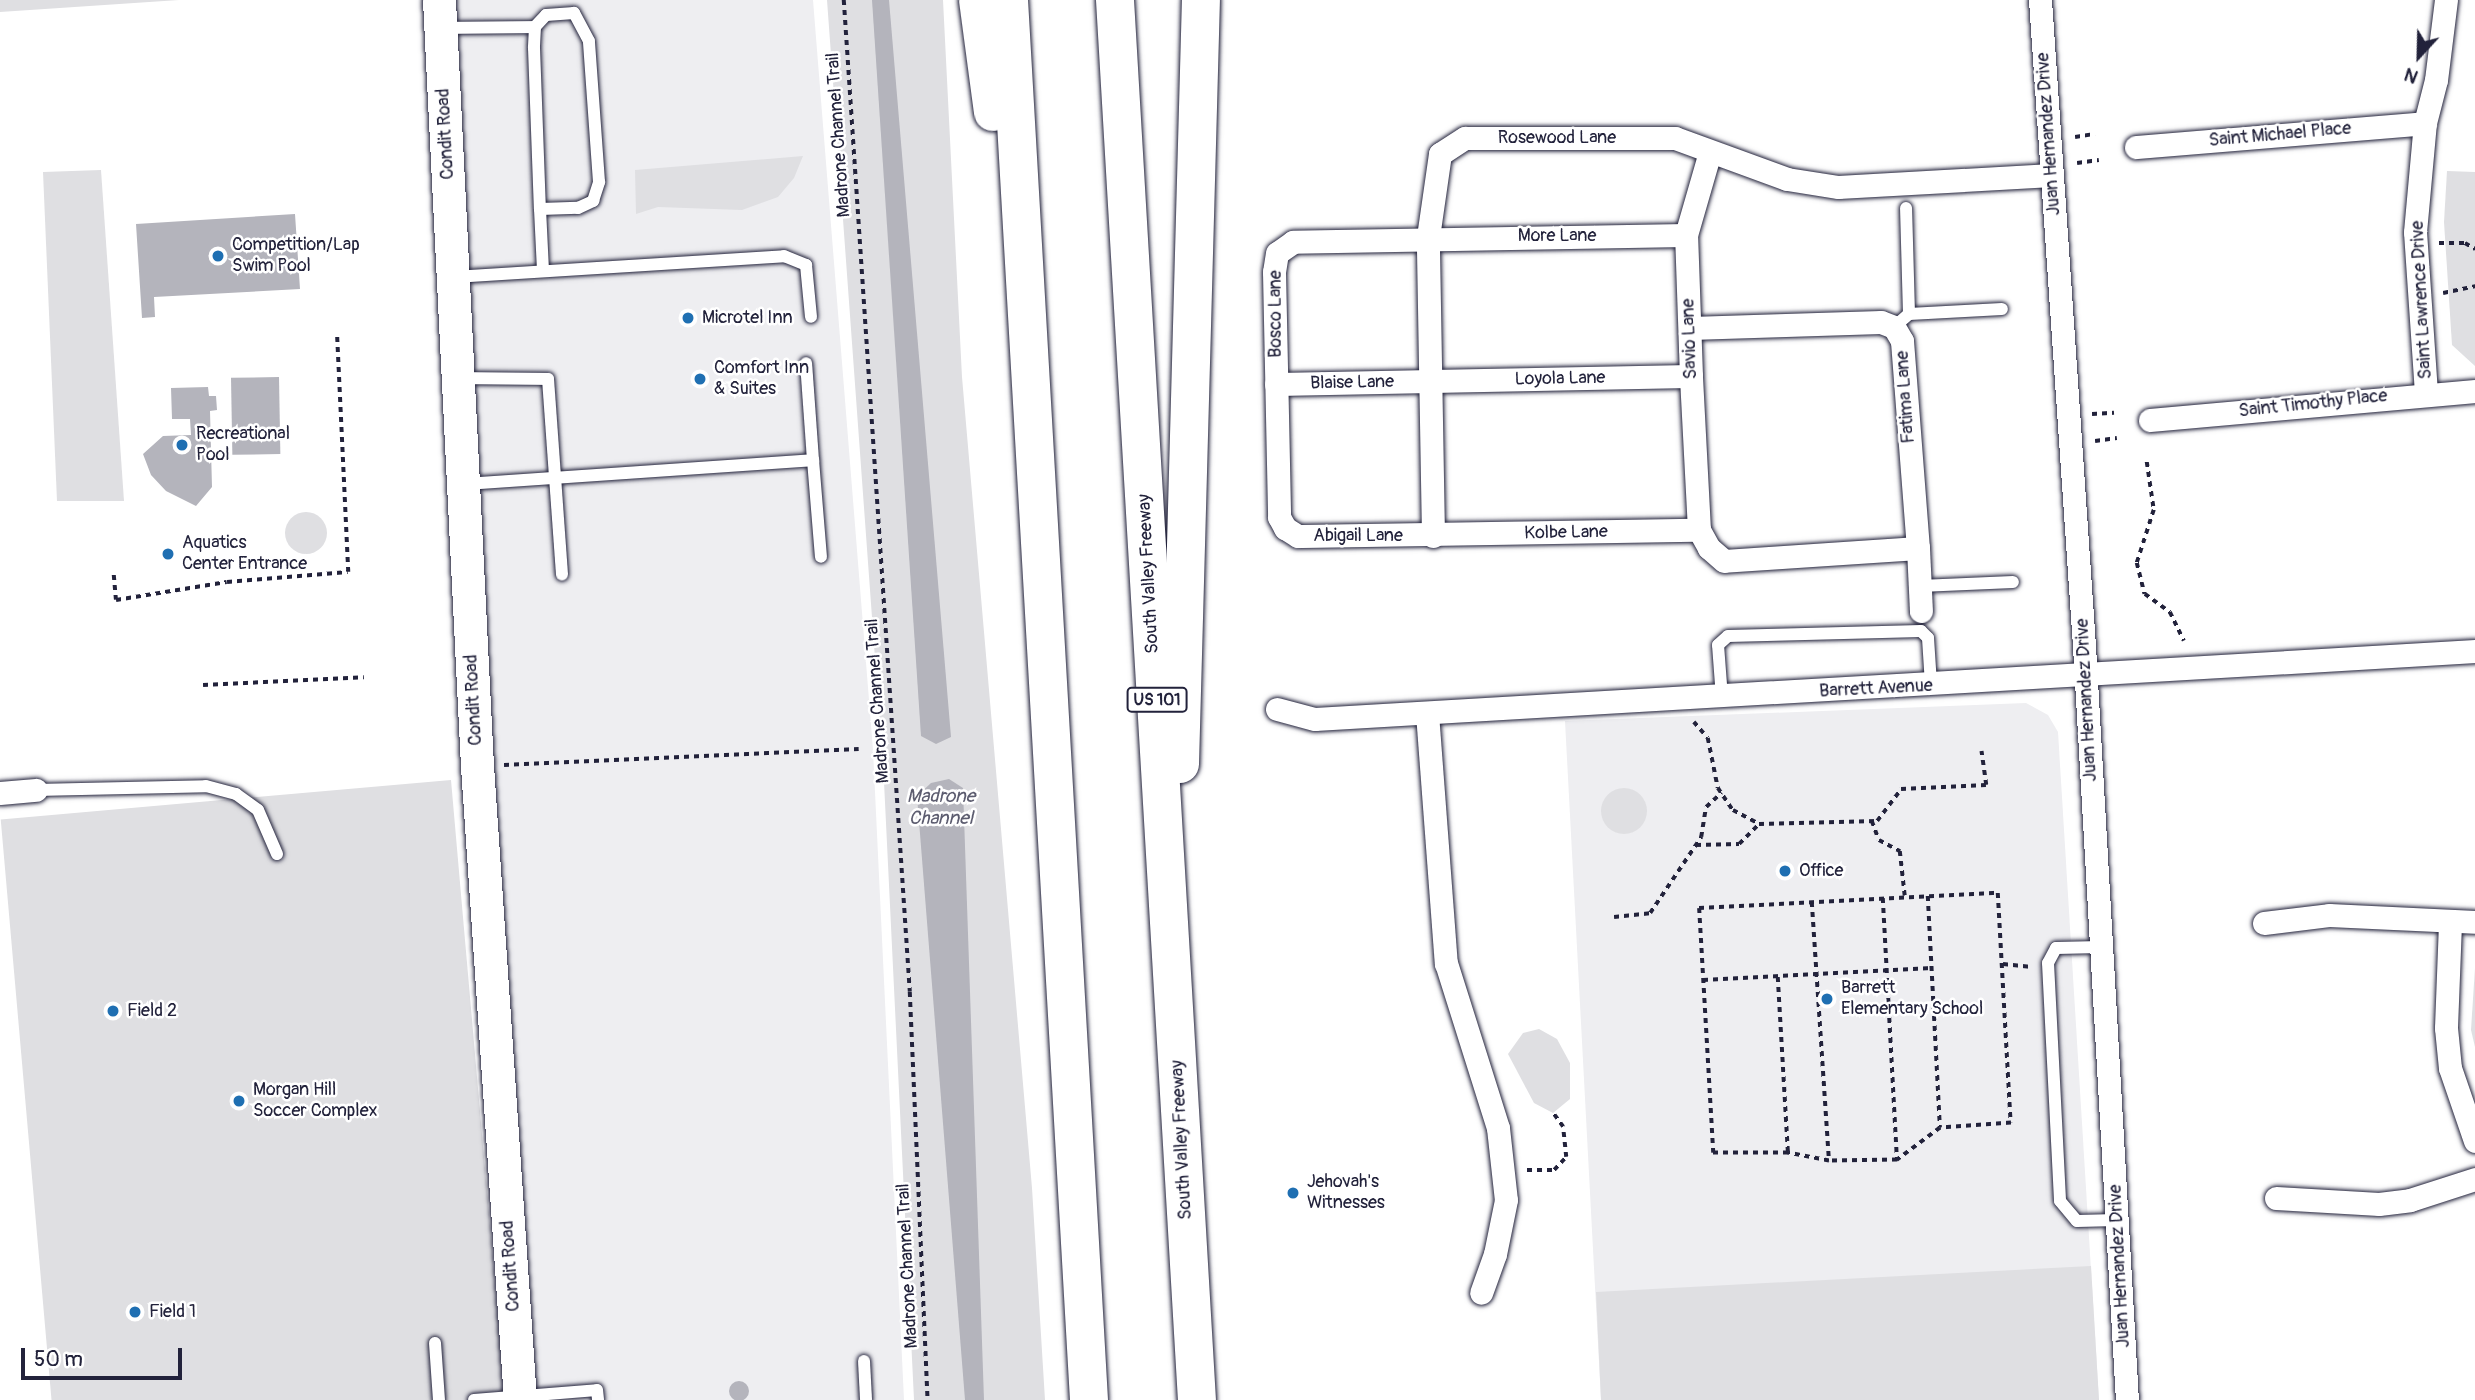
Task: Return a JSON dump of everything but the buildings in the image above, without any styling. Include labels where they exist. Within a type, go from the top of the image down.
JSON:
[{"type":"highway","points":[[978,0],[1035,435]]},
{"type":"highway","points":[[1009,0],[1089,1400]]},
{"type":"highway","name":"South Valley Freeway","points":[[1115,0],[1197,1400]]},
{"type":"highway","points":[[1166,856],[1184,738],[1201,0]]},
{"type":"street","name":"Juan Hernandez Drive","points":[[2040,0],[2086,676],[2127,1400]]},
{"type":"street","name":"Saint Lawrence Drive","points":[[2426,393],[2416,232],[2425,123],[2436,80],[2446,0]]},
{"type":"street","name":"Condit Road","points":[[439,14],[477,766],[520,1398]]},
{"type":"street","name":"Saint Michael Place","points":[[2136,147],[2425,123]]},
{"type":"street","name":"Rosewood Lane","points":[[1433,536],[1428,237],[1440,154],[1465,138],[1675,138],[1787,179],[1838,187],[2052,176]]},
{"type":"street","name":"Savio Lane","points":[[1699,530],[1686,235],[1710,152]]},
{"type":"street","name":"More Lane","points":[[1428,237],[1686,235]]},
{"type":"street","name":"Bosco Lane","points":[[1285,528],[1279,517],[1276,384],[1278,253],[1293,242],[1428,237]]},
{"type":"street","name":"Fatima Lane","points":[[1690,328],[1901,320],[1921,611]]},
{"type":"street","name":"Loyola Lane","points":[[1429,382],[1691,376]]},
{"type":"street","name":"Blaise Lane","points":[[1276,384],[1429,382]]},
{"type":"street","name":"Saint Timothy Place","points":[[2150,420],[2426,393],[2475,391]]},
{"type":"street","name":"Abigail Lane","points":[[1285,528],[1298,536],[1433,536]]},
{"type":"street","points":[[1699,530],[1709,548],[1724,561],[1918,548]]},
{"type":"street","name":"Kolbe Lane","points":[[1433,536],[1699,530]]},
{"type":"street","name":"Barrett Avenue","points":[[1277,709],[1315,719],[1722,698],[2086,676],[2189,665],[2475,651]]},
{"type":"street","points":[[1427,713],[1446,963],[1498,1128],[1506,1200],[1482,1293]]},
{"type":"street","points":[[0,793],[36,790]]},
{"type":"street","points":[[2264,923],[2329,915],[2450,923],[2475,922]]},
{"type":"street","points":[[2450,923],[2446,1028],[2450,1068],[2475,1141]]},
{"type":"street","points":[[2277,1198],[2379,1204],[2410,1200],[2475,1179]]},
{"type":"lane","points":[[540,209],[578,208],[593,201],[599,182],[589,41],[574,13],[546,15],[535,27],[540,209],[543,271]]},
{"type":"lane","points":[[439,14],[535,27]]},
{"type":"lane","points":[[1906,208],[1901,320],[2002,309]]},
{"type":"lane","points":[[453,278],[784,256],[806,265],[811,317]]},
{"type":"lane","points":[[806,363],[821,557]]},
{"type":"lane","points":[[458,378],[548,379],[562,575]]},
{"type":"lane","points":[[464,484],[813,460]]},
{"type":"lane","points":[[1920,586],[2013,582]]},
{"type":"lane","points":[[1722,698],[1718,645],[1728,636],[1921,631],[1928,638],[1931,685]]},
{"type":"lane","points":[[36,790],[206,786],[236,794],[258,810],[277,854]]},
{"type":"lane","points":[[2101,947],[2056,948],[2048,962],[2060,1201],[2077,1221],[2117,1220]]},
{"type":"lane","points":[[435,1343],[439,1400]]},
{"type":"lane","points":[[864,1361],[866,1400]]},
{"type":"lane","points":[[474,1400],[598,1395]]},
{"type":"path","name":"Madrone Channel Trail","points":[[844,0],[907,951],[928,1400]]},
{"type":"path","points":[[2075,137],[2095,134]]},
{"type":"path","points":[[2077,163],[2099,160]]},
{"type":"path","points":[[2439,243],[2465,243],[2475,249]]},
{"type":"path","points":[[2442,293],[2475,286]]},
{"type":"path","points":[[114,576],[116,600],[227,582],[348,572],[337,337]]},
{"type":"path","points":[[2092,414],[2114,412]]},
{"type":"path","points":[[2095,441],[2118,438]]},
{"type":"path","points":[[2147,462],[2154,510],[2137,563],[2145,594],[2170,612],[2184,641]]},
{"type":"path","points":[[203,685],[364,677]]},
{"type":"path","points":[[1694,722],[1707,738],[1721,793],[1733,810],[1759,824],[1877,821],[1901,789],[1986,785],[1981,751]]},
{"type":"path","points":[[477,766],[859,749]]},
{"type":"path","points":[[1614,917],[1650,913],[1696,845],[1706,807],[1721,793]]},
{"type":"path","points":[[1872,821],[1879,839],[1900,851],[1905,897]]},
{"type":"path","points":[[1696,845],[1739,844],[1759,824]]},
{"type":"path","points":[[1998,893],[2011,1123],[1940,1128],[1897,1160],[1829,1161],[1788,1153],[1713,1153],[1699,908],[1928,896],[1998,893]]},
{"type":"path","points":[[1928,896],[1940,1128]]},
{"type":"path","points":[[1883,898],[1897,1160]]},
{"type":"path","points":[[1812,902],[1829,1161]]},
{"type":"path","points":[[1703,980],[1932,968]]},
{"type":"path","points":[[1778,976],[1788,1153]]},
{"type":"path","points":[[1527,1170],[1554,1170],[1566,1157],[1563,1127],[1553,1113]]},
{"type":"shaded area","points":[[0,0],[179,0],[0,12]]},
{"type":"shaded area","points":[[441,0],[813,0],[873,750],[904,1400],[535,1400]]},
{"type":"shaded area","points":[[827,0],[943,0],[962,377],[1032,1188],[1045,1400],[914,1400],[884,782]]},
{"type":"shaded area","points":[[803,156],[794,178],[778,197],[742,210],[658,207],[636,214],[635,170]]},
{"type":"shaded area","points":[[101,170],[124,501],[57,501],[43,172]]},
{"type":"shaded area","points":[[2447,171],[2475,172],[2475,366],[2452,345],[2444,222]]},
{"type":"shaded area","points":[[306,512],[321,518],[327,533],[321,548],[306,554],[291,548],[285,533],[291,518]]},
{"type":"shaded area","name":"Barrett Elementary School","points":[[2026,703],[2048,715],[2058,732],[2099,1400],[1601,1400],[1565,721]]},
{"type":"shaded area","name":"Morgan Hill Soccer Complex","points":[[451,780],[505,1400],[52,1400],[1,819]]},
{"type":"shaded area","points":[[1624,788],[1640,795],[1647,811],[1640,827],[1624,834],[1608,827],[1601,811],[1608,795]]},
{"type":"shaded area","points":[[2475,968],[2475,1047],[2471,1030]]},
{"type":"shaded area","points":[[1539,1029],[1557,1039],[1570,1063],[1570,1099],[1553,1113],[1534,1103],[1508,1054],[1523,1033]]},
{"type":"shaded area","points":[[2091,1266],[2099,1400],[1601,1400],[1596,1292]]},
{"type":"water","name":"Madrone Channel","points":[[872,0],[889,0],[951,737],[936,744],[921,736]]},
{"type":"water","name":"Competition/Lap Swim Pool","points":[[295,214],[300,289],[154,297],[155,317],[142,318],[136,224]]},
{"type":"water","points":[[279,377],[280,454],[232,455],[231,378]]},
{"type":"water","name":"Recreational Pool","points":[[208,387],[209,396],[216,396],[217,410],[210,411],[212,487],[196,506],[166,491],[151,475],[143,454],[163,436],[191,435],[190,419],[172,419],[171,388]]},
{"type":"water","name":"Madrone Channel","points":[[949,779],[963,788],[984,1400],[965,1400],[917,796],[931,783]]},
{"type":"water","points":[[739,1381],[746,1384],[749,1391],[746,1398],[739,1401],[732,1398],[729,1391],[732,1384]]},
{"type":"place","name":"Competition/Lap Swim Pool","points":[[218,256]]},
{"type":"place","name":"Microtel Inn","points":[[688,318]]},
{"type":"place","name":"Comfort Inn & Suites","points":[[700,379]]},
{"type":"place","name":"Recreational Pool","points":[[182,445]]},
{"type":"place","name":"Aquatics Center Entrance","points":[[168,554]]},
{"type":"place","name":"Office","points":[[1785,871]]},
{"type":"place","name":"Barrett Elementary School","points":[[1827,999]]},
{"type":"place","name":"Field 2","points":[[113,1011]]},
{"type":"place","name":"Morgan Hill Soccer Complex","points":[[239,1101]]},
{"type":"place","name":"Jehovah's Witnesses","points":[[1293,1193]]},
{"type":"place","name":"Field 1","points":[[135,1312]]}]
